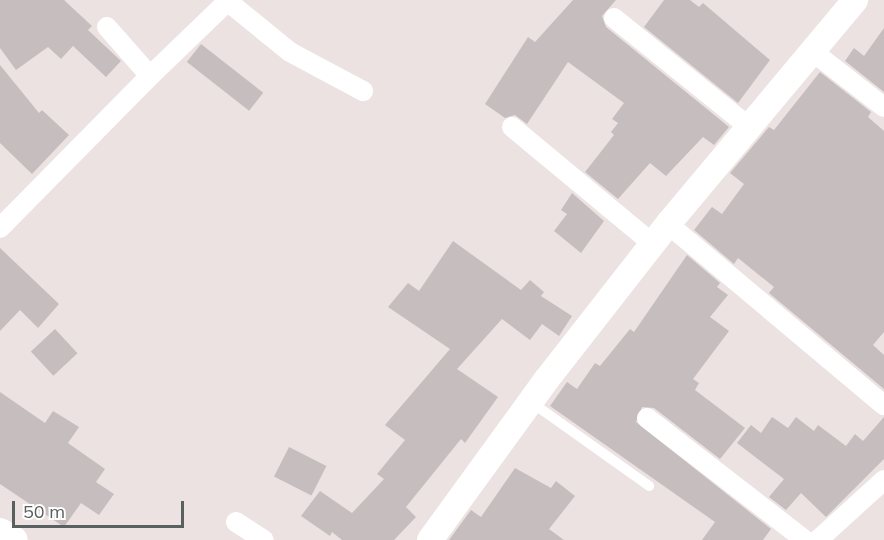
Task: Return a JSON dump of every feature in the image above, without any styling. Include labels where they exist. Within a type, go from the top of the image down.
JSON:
[{"type":"street","points":[[430,540],[530,402],[661,234],[855,0]]},
{"type":"street","points":[[0,228],[227,1],[290,52],[363,91]]},
{"type":"street","points":[[614,18],[749,127]]},
{"type":"street","points":[[107,27],[150,76]]},
{"type":"street","points":[[812,51],[884,107]]},
{"type":"street","points":[[512,127],[661,234],[884,405]]},
{"type":"street","points":[[647,418],[805,540]]},
{"type":"street","points":[[818,540],[884,480]]},
{"type":"street","points":[[236,522],[264,540]]},
{"type":"street","points":[[0,531],[15,540]]},
{"type":"lane","points":[[530,402],[649,486]]},
{"type":"building","points":[[0,0],[64,0],[92,26],[88,30],[121,61],[106,77],[73,46],[61,59],[48,47],[16,70],[0,48]]},
{"type":"building","points":[[573,0],[616,0],[602,16],[606,27],[729,127],[714,145],[703,137],[666,176],[650,163],[618,199],[585,172],[614,135],[611,132],[618,123],[612,119],[624,103],[568,62],[527,124],[515,115],[505,118],[485,104],[528,37],[535,42]]},
{"type":"building","points":[[664,0],[690,0],[699,7],[703,3],[770,60],[738,103],[644,27]]},
{"type":"building","points":[[884,28],[884,92],[845,61],[854,48],[864,56]]},
{"type":"building","points":[[201,44],[263,93],[249,111],[187,62]]},
{"type":"building","points":[[0,65],[39,113],[42,110],[69,135],[32,174],[0,143]]},
{"type":"building","points":[[820,72],[871,112],[868,117],[884,131],[884,332],[873,345],[884,355],[884,389],[769,293],[774,287],[738,258],[734,264],[694,230],[712,207],[722,214],[744,184],[730,173],[769,127],[774,130]]},
{"type":"building","points":[[572,193],[604,221],[581,253],[554,231],[567,214],[561,210]]},
{"type":"building","points":[[453,241],[521,290],[530,280],[544,292],[541,296],[572,316],[559,336],[542,324],[530,340],[502,319],[457,369],[498,397],[465,443],[461,439],[406,507],[416,517],[394,540],[342,540],[332,532],[330,536],[301,516],[320,491],[352,513],[384,479],[377,474],[405,440],[385,425],[450,349],[388,307],[408,283],[419,291]]},
{"type":"building","points":[[0,248],[59,304],[38,328],[20,310],[0,331]]},
{"type":"building","points":[[687,255],[720,283],[717,287],[728,295],[710,317],[729,331],[693,379],[699,383],[695,390],[745,428],[720,459],[654,408],[642,407],[636,422],[771,529],[763,540],[702,540],[715,522],[550,406],[567,382],[577,389],[595,363],[600,366],[630,329],[634,332]]},
{"type":"building","points":[[55,329],[78,353],[53,376],[31,352]]},
{"type":"building","points":[[0,392],[45,423],[53,411],[79,427],[68,443],[105,469],[96,482],[114,494],[99,515],[81,503],[64,527],[0,484]]},
{"type":"building","points":[[772,417],[788,428],[796,417],[814,431],[818,425],[846,446],[855,434],[863,441],[884,417],[884,459],[826,517],[801,493],[786,510],[769,497],[784,479],[737,443],[751,425],[761,433]]},
{"type":"building","points":[[289,447],[326,466],[311,495],[274,476]]},
{"type":"building","points":[[515,468],[551,488],[556,481],[575,496],[549,529],[564,540],[449,540],[471,510],[481,517]]}]
